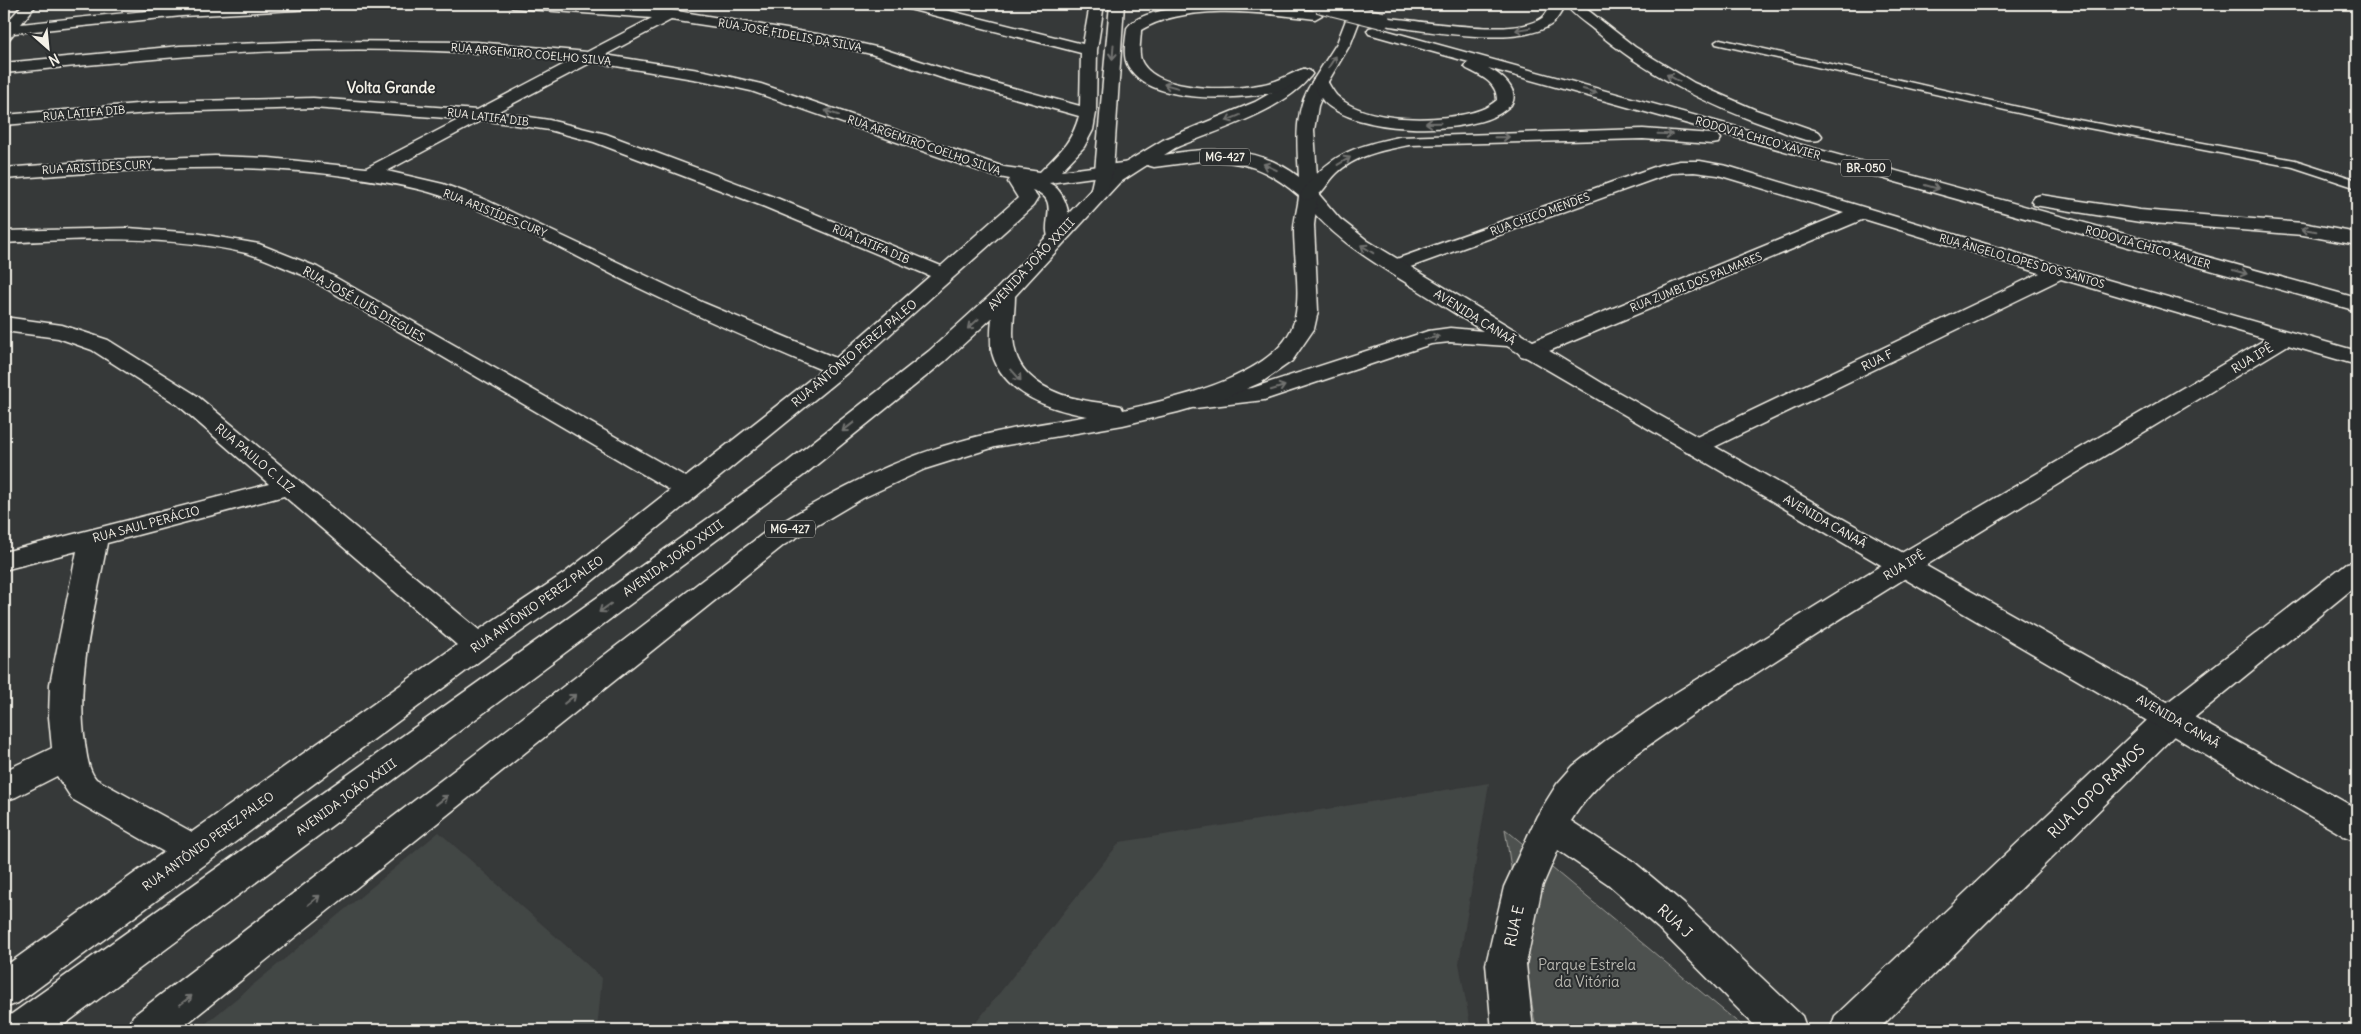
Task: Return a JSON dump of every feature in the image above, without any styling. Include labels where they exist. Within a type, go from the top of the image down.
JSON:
[{"type":"main road","points":[[6,32],[30,4]]},
{"type":"main road","points":[[6,32],[143,15],[333,4]]},
{"type":"main road","name":"RUA JOSÉ FIDELIS DA SILVA","points":[[513,4],[670,15],[773,30],[849,45],[1088,114]]},
{"type":"main road","points":[[368,174],[690,4]]},
{"type":"main road","points":[[906,4],[1089,50]]},
{"type":"main road","points":[[1057,236],[1059,203],[1052,191],[1030,180],[1078,144],[1088,114],[1089,50],[1097,4]]},
{"type":"main road","points":[[1101,182],[1117,4]]},
{"type":"main road","name":"RODOVIA CHICO XAVIER","points":[[1274,4],[1382,24],[2357,288]]},
{"type":"main road","name":"MG-427","points":[[1336,34],[1343,4]]},
{"type":"main road","name":"MG-427","points":[[1314,68],[1336,34],[1359,4]]},
{"type":"main road","points":[[1382,24],[1464,31],[1512,31],[1547,22],[1555,14],[1556,9],[1552,4]]},
{"type":"main road","points":[[1572,4],[1649,64],[1696,90],[1759,117],[1881,159]]},
{"type":"main road","points":[[1318,12],[1234,5],[1192,6],[1154,14],[1145,18],[1134,28],[1133,59],[1135,65],[1146,77],[1169,86],[1200,92],[1237,92],[1274,87],[1314,68],[1325,94],[1340,105],[1359,113],[1400,122],[1432,124],[1463,121],[1491,113],[1504,102],[1504,89],[1490,76],[1462,62],[1401,38]]},
{"type":"main road","name":"RODOVIA CHICO XAVIER","points":[[1382,24],[1401,38],[2357,305]]},
{"type":"main road","name":"AVENIDA JOÃO XXIII","points":[[24,1030],[795,469],[937,356],[1004,295],[1057,236],[1101,182],[1112,179],[1170,144],[1261,106],[1286,90],[1314,68],[1336,34]]},
{"type":"main road","name":"RUA ARGEMIRO COELHO SILVA","points":[[4,68],[180,51],[315,45],[476,47],[583,61],[724,92],[974,176],[1030,180],[1077,177],[1101,182]]},
{"type":"main road","name":"RUA ARGEMIRO COELHO SILVA","points":[[4,75],[175,58],[306,53],[462,55],[583,61]]},
{"type":"main road","name":"AVENIDA JOÃO XXIII","points":[[1195,401],[1240,385],[1274,366],[1292,348],[1304,328],[1308,311],[1304,224],[1309,195],[1306,122],[1314,68]]},
{"type":"main road","name":"RUA LATIFA DIB","points":[[4,120],[89,112],[248,104],[373,106],[481,115],[549,125],[600,138],[772,203],[945,275]]},
{"type":"main road","points":[[1309,195],[1331,169],[1357,154],[1391,143],[1430,138],[1643,134],[1691,136],[1746,145],[1903,179]]},
{"type":"main road","name":"MG-427","points":[[1131,167],[1192,156],[1240,158],[1260,162],[1275,169],[1309,195]]},
{"type":"main road","name":"RUA ARISTÍDES CURY","points":[[4,174],[99,166],[221,163],[317,168],[368,174],[426,185],[475,202],[558,239],[708,314],[839,368]]},
{"type":"main road","name":"RUA ÂNGELO LOPES DOS SANTOS","points":[[1687,165],[1721,170],[2059,272],[2357,358]]},
{"type":"main road","name":"RUA CHICO MENDES","points":[[1395,266],[1666,169],[1687,165]]},
{"type":"main road","name":"RUA ANTÔNIO PEREZ PALEO","points":[[4,990],[478,646],[576,579],[689,490],[839,368],[1026,202],[1030,180]]},
{"type":"main road","name":"AVENIDA CANAÃ","points":[[1309,195],[1332,224],[1521,346],[1695,447],[2172,717],[2357,826]]},
{"type":"main road","points":[[2024,198],[2103,212],[2303,229],[2356,237]]},
{"type":"main road","name":"RUA ZUMBI DOS PALMARES","points":[[1521,346],[1862,213]]},
{"type":"main road","name":"RUA JOSÉ LUÍS DIEGUES","points":[[4,237],[128,234],[195,239],[252,248],[310,271],[575,426],[689,490]]},
{"type":"main road","name":"RUA F","points":[[1695,447],[2059,272]]},
{"type":"main road","name":"MG-427","points":[[1004,295],[1003,351],[1008,365],[1018,379],[1050,398],[1077,406],[1107,411],[1155,410]]},
{"type":"main road","name":"RUA PAULO C. LIZ","points":[[4,324],[62,332],[100,345],[186,400],[478,646]]},
{"type":"main road","name":"AVENIDA JOÃO XXIII","points":[[148,1030],[774,539],[832,503],[882,478],[938,456],[1000,438],[1195,401],[1255,394],[1428,338],[1450,335],[1521,346]]},
{"type":"main road","name":"RUA IPÊ","points":[[1550,826],[1569,794],[1580,782],[1617,750],[1680,706],[1903,565],[2286,337]]},
{"type":"main road","name":"RUA SAUL PERÁCIO","points":[[4,561],[288,486]]},
{"type":"main road","points":[[94,537],[66,684],[65,717],[74,775],[84,790],[193,851]]},
{"type":"main road","name":"RUA LOPO RAMOS","points":[[1850,1030],[2172,717],[2357,570]]},
{"type":"main road","points":[[4,787],[70,754]]},
{"type":"main road","name":"RUA E","points":[[1512,1030],[1506,964],[1523,887],[1550,826]]},
{"type":"main road","name":"RUA J","points":[[1550,826],[1620,873],[1671,916],[1787,1030]]},
{"type":"lane","points":[[1720,42],[2026,112],[2295,164],[2357,184]]},
{"type":"lane","points":[[2026,112],[2116,123],[2296,157],[2357,173]]},
{"type":"shaded area","points":[[1489,783],[1459,963],[1471,1030],[970,1030],[1120,842]]},
{"type":"shaded area","points":[[439,832],[602,978],[597,1030],[198,1030]]},
{"type":"green space","name":"Parque Estrela da Vitória","points":[[1505,829],[1747,1030],[1536,1030]]},
{"type":"district","name":"Volta Grande","points":[[391,87]]}]
